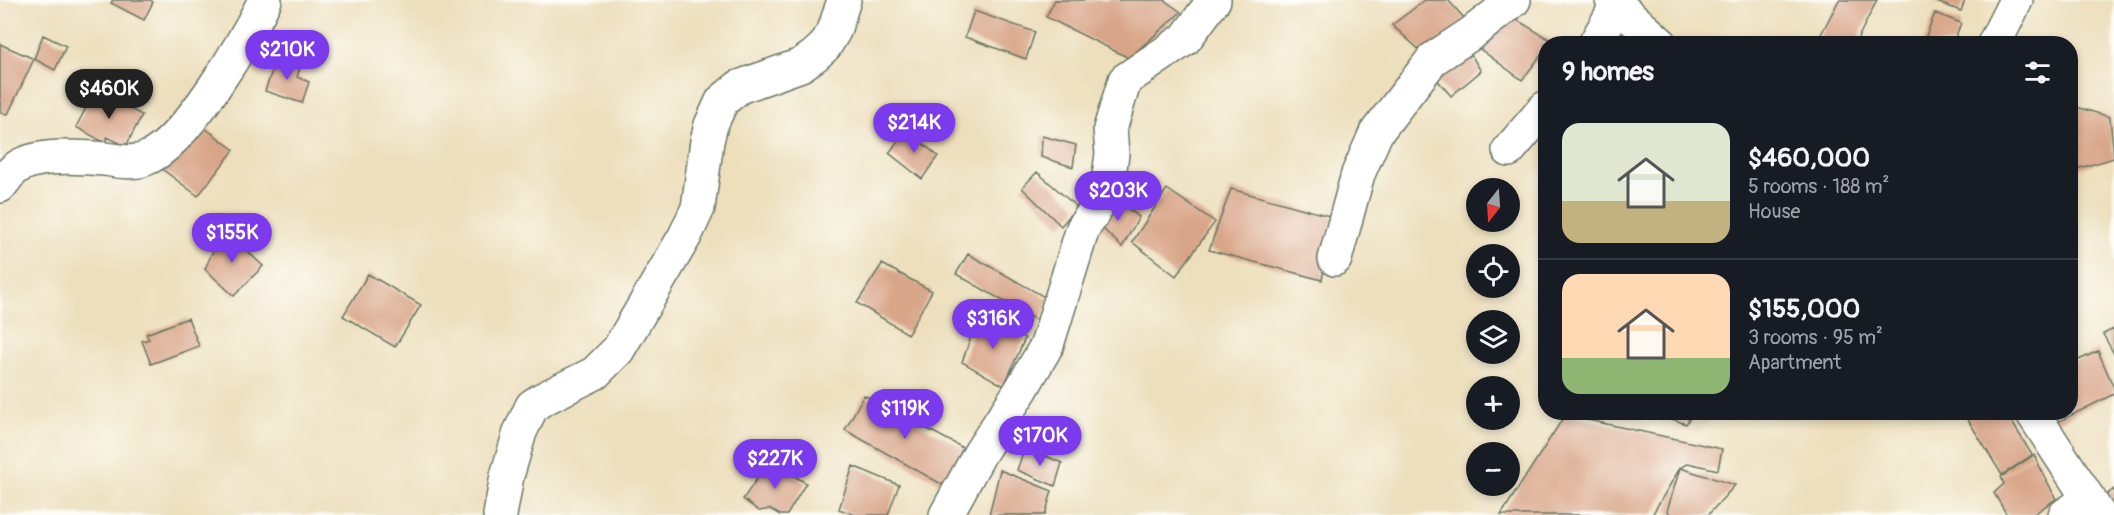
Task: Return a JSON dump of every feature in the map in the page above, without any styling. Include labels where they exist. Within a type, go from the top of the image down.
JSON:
[{"type":"street","points":[[0,186],[16,167],[46,158],[90,158],[131,162],[147,158],[177,136],[200,106],[246,38],[265,0]]},
{"type":"street","points":[[500,515],[507,476],[520,432],[532,406],[595,373],[618,350],[686,236],[698,208],[711,124],[722,101],[740,87],[801,65],[814,57],[825,46],[834,31],[844,0]]},
{"type":"street","points":[[946,515],[980,453],[1047,345],[1083,228],[1094,212],[1108,183],[1112,154],[1110,129],[1125,80],[1185,39],[1214,0]]},
{"type":"street","points":[[1335,259],[1358,174],[1376,133],[1433,59],[1472,33],[1514,0]]},
{"type":"street","points":[[1998,36],[2016,0]]},
{"type":"street","points":[[1599,36],[1614,2],[1652,36]]},
{"type":"street","points":[[1509,150],[1538,116]]},
{"type":"street","points":[[2036,420],[2084,510]]},
{"type":"shaded area","points":[[1649,420],[1709,420],[1699,434]]},
{"type":"building","points":[[113,0],[150,0],[153,2],[144,20],[111,3]]},
{"type":"building","points":[[1055,0],[1164,0],[1181,12],[1129,58],[1046,17]]},
{"type":"building","points":[[1425,0],[1448,0],[1465,19],[1425,55],[1392,25]]},
{"type":"building","points":[[1839,0],[1877,0],[1859,36],[1820,36]]},
{"type":"building","points":[[1931,0],[1965,0],[1961,11]]},
{"type":"building","points":[[974,11],[1035,32],[1026,59],[965,37]]},
{"type":"building","points":[[1935,13],[1961,23],[1956,36],[1926,36]]},
{"type":"building","points":[[1507,14],[1544,36],[1538,36],[1538,59],[1522,80],[1480,49]]},
{"type":"building","points":[[43,35],[66,46],[55,70],[34,59]]},
{"type":"building","points":[[0,44],[34,59],[8,114],[0,113]]},
{"type":"building","points":[[1467,48],[1481,71],[1451,96],[1434,76]]},
{"type":"building","points":[[277,57],[301,65],[297,77],[309,82],[302,103],[265,91]]},
{"type":"building","points":[[95,91],[142,115],[126,146],[107,137],[105,143],[76,127]]},
{"type":"building","points":[[2078,107],[2110,117],[2114,158],[2078,169]]},
{"type":"building","points":[[197,122],[234,150],[198,196],[162,169]]},
{"type":"building","points":[[906,130],[938,156],[922,179],[889,153]]},
{"type":"building","points":[[1042,136],[1076,145],[1073,167],[1041,157]]},
{"type":"building","points":[[1037,172],[1077,207],[1061,226],[1022,188]]},
{"type":"building","points":[[1167,189],[1215,222],[1176,276],[1132,242]]},
{"type":"building","points":[[1231,189],[1333,217],[1322,280],[1209,250]]},
{"type":"building","points":[[1114,198],[1139,217],[1122,247],[1098,224]]},
{"type":"building","points":[[223,228],[263,266],[234,296],[205,269]]},
{"type":"building","points":[[968,254],[1050,300],[1040,322],[956,274]]},
{"type":"building","points":[[882,264],[932,291],[908,334],[857,303]]},
{"type":"building","points":[[368,274],[421,305],[395,347],[343,316]]},
{"type":"building","points":[[979,315],[1025,338],[1004,386],[962,362]]},
{"type":"building","points":[[188,318],[199,346],[151,364],[142,341],[149,339],[146,334]]},
{"type":"building","points":[[2114,329],[2114,354],[2103,334]]},
{"type":"building","points":[[2098,351],[2114,388],[2114,394],[2078,412],[2078,360]]},
{"type":"building","points":[[864,395],[965,449],[943,485],[845,430]]},
{"type":"building","points":[[1562,420],[1588,420],[1722,449],[1718,470],[1688,463],[1680,468],[1652,515],[1501,515],[1513,496],[1520,496],[1520,485]]},
{"type":"building","points":[[1675,420],[1689,420],[1686,424]]},
{"type":"building","points":[[1968,420],[2011,420],[2032,455],[2002,475]]},
{"type":"building","points":[[2047,420],[2062,420],[2050,426]]},
{"type":"building","points":[[1025,447],[1062,463],[1055,486],[1017,470]]},
{"type":"building","points":[[2034,455],[2056,499],[2032,515],[2007,515],[1994,493],[2004,484],[2001,477]]},
{"type":"building","points":[[769,461],[806,483],[787,515],[780,515],[770,509],[759,511],[743,499]]},
{"type":"building","points":[[853,466],[899,485],[888,515],[855,515],[839,509]]},
{"type":"building","points":[[1680,468],[1735,485],[1708,515],[1672,515],[1667,511]]},
{"type":"building","points":[[1000,470],[1052,491],[1045,515],[989,515]]},
{"type":"building","points":[[2114,489],[2114,515],[2101,499]]}]
